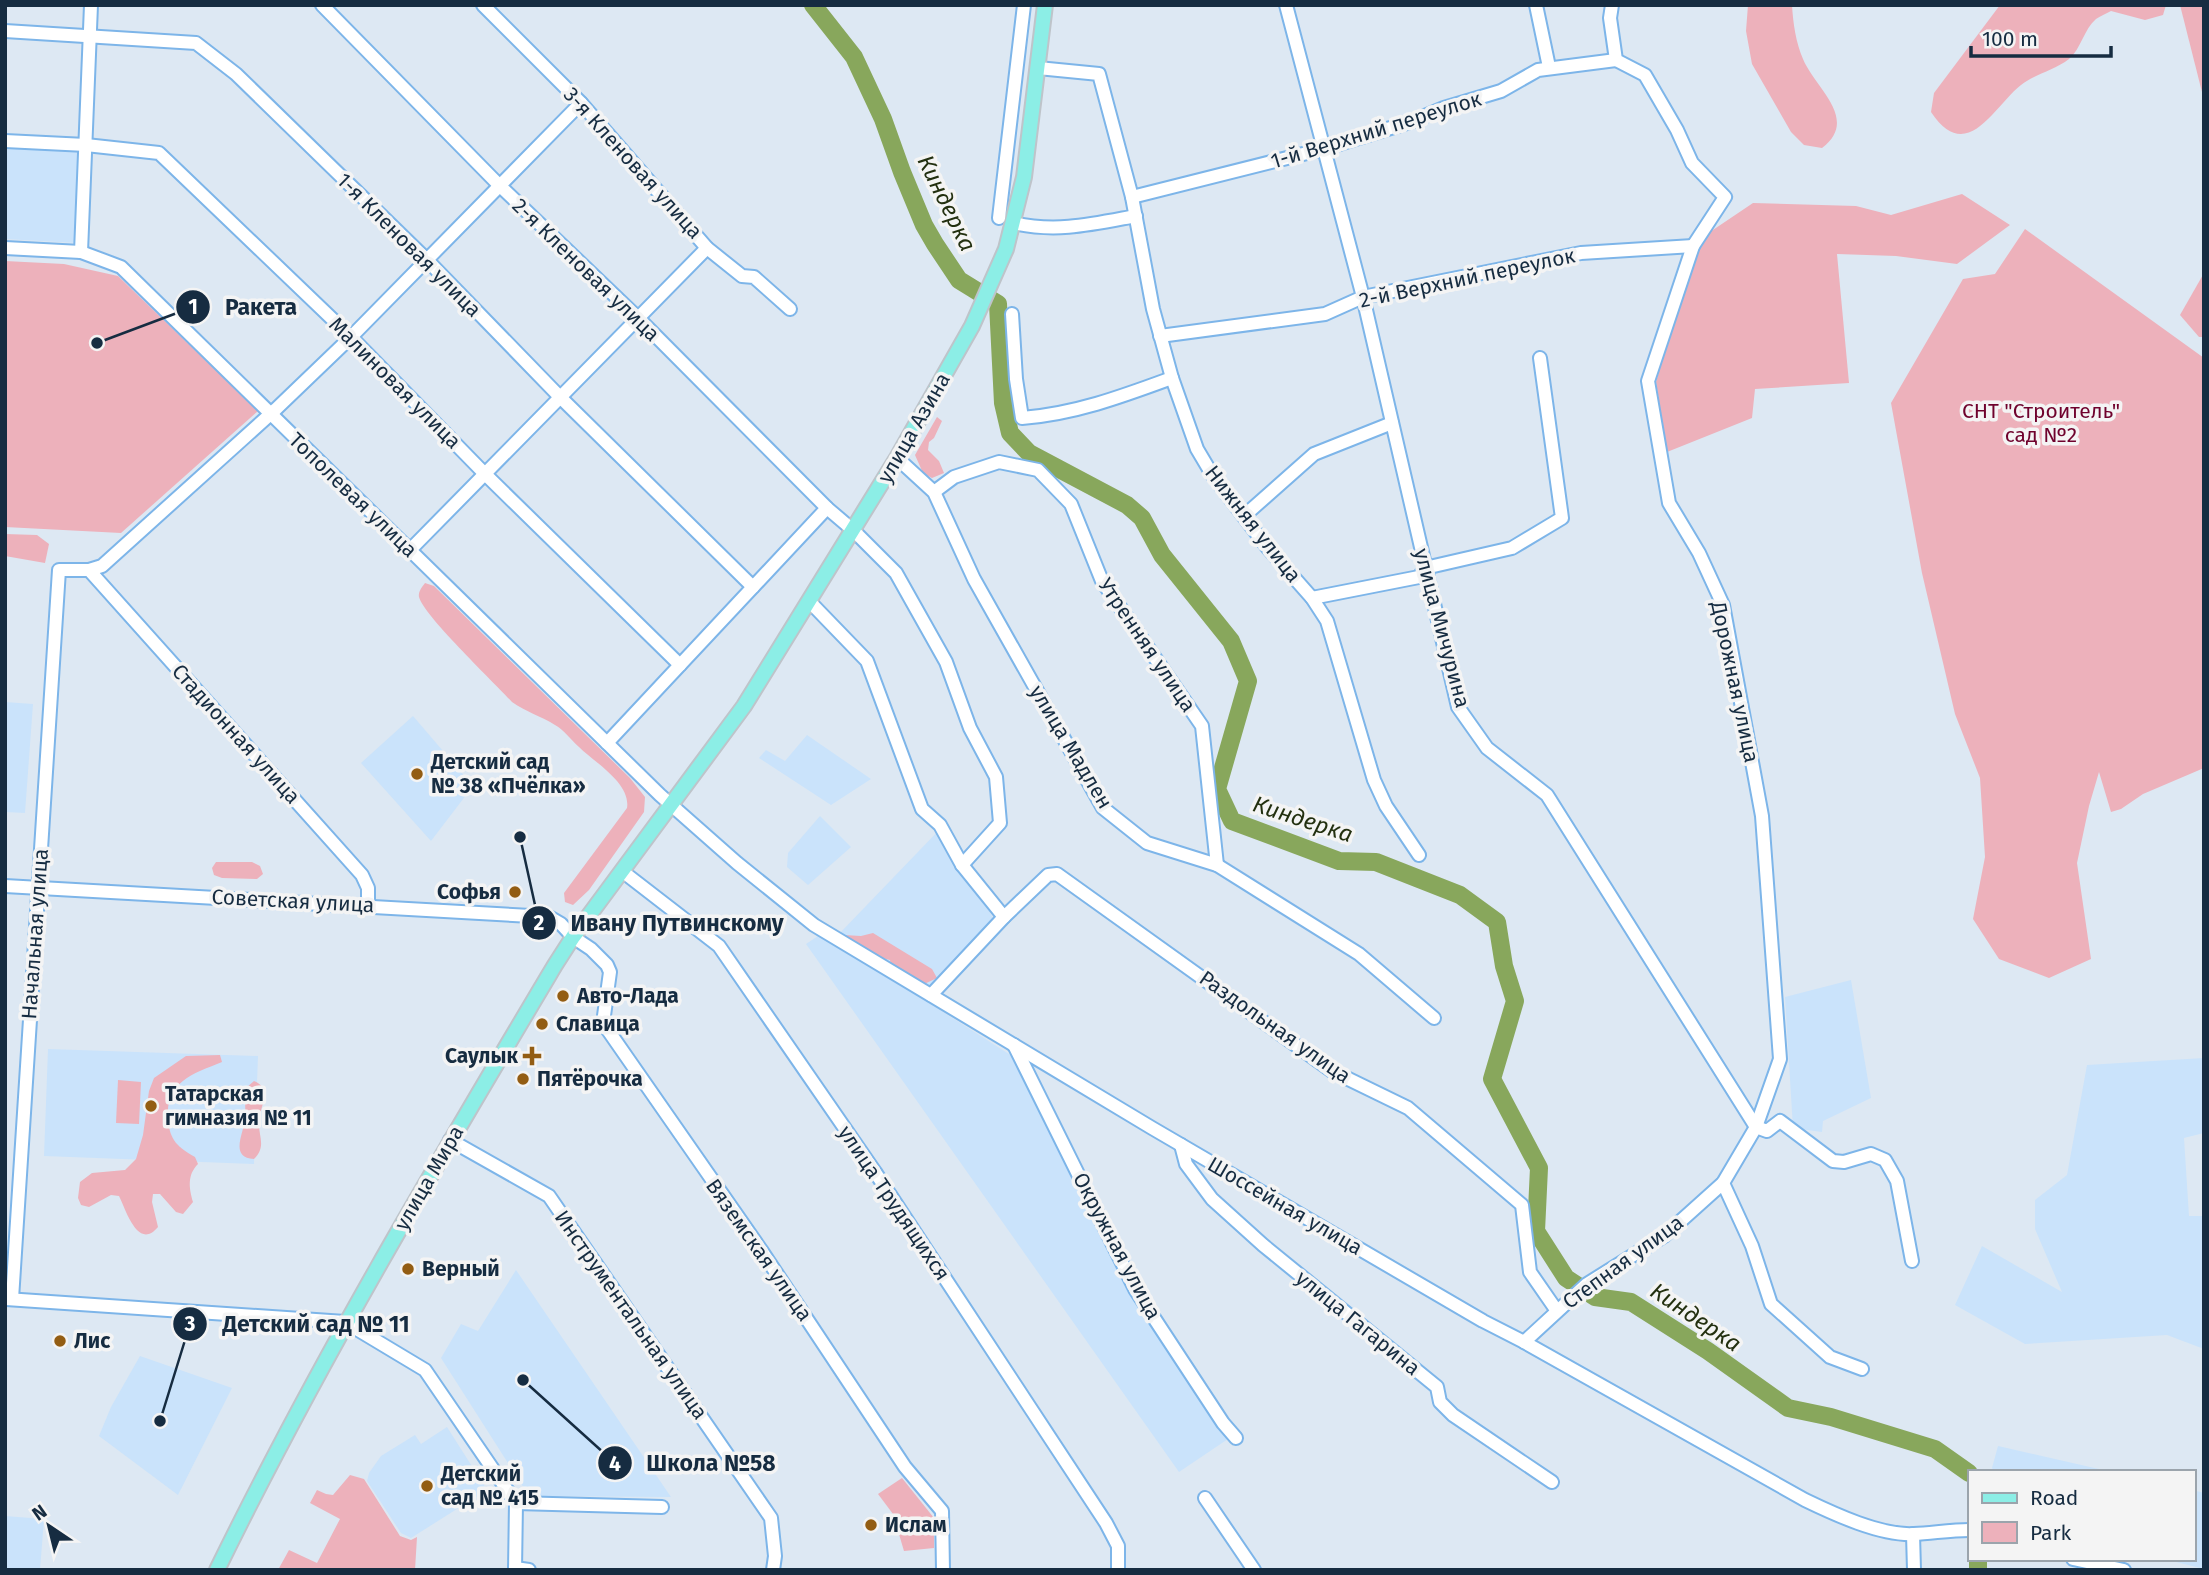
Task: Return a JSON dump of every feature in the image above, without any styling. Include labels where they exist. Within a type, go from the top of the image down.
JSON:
[{"type":"main road","name":"улица Азина","points":[[672,805],[744,706],[810,602],[897,458],[972,326],[1006,249],[1013,223],[1028,153],[1045,5]]},
{"type":"main road","name":"улица Мира","points":[[217,1570],[345,1322],[450,1140],[573,937],[672,805]]},
{"type":"street","points":[[81,252],[91,5]]},
{"type":"street","name":"2-я Кленовая улица","points":[[322,5],[499,185],[896,573],[946,662],[971,728],[996,777],[1000,823],[962,865]]},
{"type":"street","name":"3-я Кленовая улица","points":[[484,5],[581,103],[707,248],[742,276],[754,276],[789,309]]},
{"type":"street","points":[[999,218],[1024,5]]},
{"type":"street","name":"улица Мичурина","points":[[1286,5],[1363,297],[1458,707],[1487,748],[1547,795],[1756,1127]]},
{"type":"street","points":[[1536,5],[1549,67]]},
{"type":"street","points":[[1612,5],[1610,18],[1616,60]]},
{"type":"street","name":"1-я Кленовая улица","points":[[5,31],[195,43],[236,74],[427,260],[560,397],[753,587]]},
{"type":"street","name":"1-й Верхний переулок","points":[[1132,197],[1323,149],[1413,121],[1444,108],[1501,91],[1538,70],[1616,60]]},
{"type":"street","name":"Дорожная улица","points":[[1616,60],[1645,75],[1677,130],[1692,163],[1725,197],[1693,246],[1648,381],[1669,503],[1699,554],[1723,605],[1762,816],[1780,1059],[1756,1127],[1723,1183]]},
{"type":"street","name":"Нижняя улица","points":[[1038,68],[1099,74],[1132,197],[1153,309],[1172,378],[1197,449],[1266,547],[1312,598],[1327,621],[1374,780],[1386,806],[1419,855]]},
{"type":"street","points":[[89,570],[102,566],[351,337],[581,103]]},
{"type":"street","name":"Малиновая улица","points":[[5,141],[86,145],[159,153],[351,337],[485,474],[680,665]]},
{"type":"street","points":[[1013,223],[1057,229],[1136,216]]},
{"type":"street","name":"2-й Верхний переулок","points":[[1160,335],[1325,314],[1363,297],[1581,253],[1693,246]]},
{"type":"street","name":"Тополевая улица","points":[[5,248],[81,252],[121,267],[672,805]]},
{"type":"street","points":[[409,551],[707,248]]},
{"type":"street","points":[[1012,313],[1016,379],[1022,418],[1102,404],[1172,378]]},
{"type":"street","points":[[1312,598],[1419,578],[1425,568],[1512,548],[1562,519],[1540,358]]},
{"type":"street","points":[[1244,516],[1314,454],[1392,423]]},
{"type":"street","name":"улица Мадлен","points":[[897,458],[934,492],[974,579],[1103,808],[1147,843],[1217,865],[1359,954],[1434,1018]]},
{"type":"street","name":"Утренняя улица","points":[[934,492],[954,477],[999,462],[1038,470],[1071,504],[1102,581],[1202,726],[1217,865]]},
{"type":"street","points":[[607,743],[827,508]]},
{"type":"street","name":"Начальная улица","points":[[8,1299],[59,570],[89,570]]},
{"type":"street","name":"Стадионная улица","points":[[89,570],[362,874],[368,888],[368,905]]},
{"type":"street","points":[[810,602],[867,661],[922,808],[940,825],[962,865],[1004,917]]},
{"type":"street","name":"Шоссейная улица","points":[[672,805],[737,863],[814,925],[1181,1145],[1483,1321],[1834,1514],[1874,1528],[1913,1534],[1967,1530]]},
{"type":"street","name":"улица Трудящихся","points":[[622,872],[719,946],[875,1172],[1106,1523],[1118,1546],[1118,1570]]},
{"type":"street","name":"Раздольная улица","points":[[930,995],[1048,875],[1058,874],[1332,1071],[1408,1108],[1522,1205],[1530,1272],[1557,1311]]},
{"type":"street","name":"Советская улица","points":[[5,886],[549,917],[561,924],[573,937]]},
{"type":"street","name":"Вяземская улица","points":[[573,937],[591,949],[607,965],[610,972],[603,1023],[761,1250],[905,1467],[942,1511],[943,1570]]},
{"type":"street","name":"Окружная улица","points":[[1014,1045],[1135,1289],[1223,1423],[1236,1438]]},
{"type":"street","points":[[1756,1127],[1767,1131],[1780,1121],[1833,1161],[1844,1162],[1871,1154],[1885,1160],[1897,1181],[1912,1261]]},
{"type":"street","name":"Инструментальная улица","points":[[450,1140],[549,1196],[771,1518],[774,1570]]},
{"type":"street","name":"улица Гагарина","points":[[1181,1145],[1186,1164],[1212,1199],[1263,1245],[1437,1387],[1440,1402],[1453,1415],[1552,1482]]},
{"type":"street","points":[[1199,1185],[1200,1172],[1209,1161]]},
{"type":"street","points":[[1723,1183],[1752,1245],[1771,1304],[1830,1357],[1862,1369]]},
{"type":"street","name":"Степная улица","points":[[1524,1342],[1582,1288],[1664,1236],[1723,1183]]},
{"type":"street","points":[[8,1299],[345,1322],[425,1370],[516,1503],[515,1569],[529,1570]]},
{"type":"street","points":[[1205,1498],[1254,1570]]},
{"type":"street","points":[[516,1503],[663,1507]]},
{"type":"street","points":[[1913,1534],[1914,1570]]},
{"type":"street","points":[[2082,1561],[2124,1570]]},
{"type":"shaded area","points":[[5,145],[82,150],[77,243],[5,239]]},
{"type":"shaded area","points":[[5,702],[33,704],[25,813],[5,812]]},
{"type":"shaded area","name":"Детский сад № 38 «Пчёлка»","points":[[413,716],[473,786],[431,841],[361,763]]},
{"type":"shaded area","points":[[807,735],[871,779],[831,805],[759,758],[766,750],[785,761]]},
{"type":"shaded area","points":[[820,816],[851,847],[808,885],[787,867],[788,853]]},
{"type":"shaded area","points":[[943,826],[995,922],[929,990],[839,934]]},
{"type":"shaded area","points":[[821,934],[1012,1056],[1134,1297],[1228,1439],[1179,1472],[806,944]]},
{"type":"shaded area","points":[[1851,980],[1871,1098],[1823,1121],[1822,1132],[1793,1128],[1785,997]]},
{"type":"shaded area","name":"Татарская гимназия № 11","points":[[48,1049],[258,1056],[254,1164],[44,1156]]},
{"type":"shaded area","points":[[2204,1058],[2204,1133],[2184,1138],[2189,1216],[2204,1216],[2204,1349],[2167,1335],[2025,1344],[1955,1305],[1982,1246],[2062,1292],[2035,1229],[2035,1200],[2067,1175],[2087,1065]]},
{"type":"shaded area","points":[[516,1270],[671,1497],[529,1496],[441,1358],[461,1324],[478,1331]]},
{"type":"shaded area","points":[[140,1356],[232,1388],[178,1495],[99,1436],[111,1407]]},
{"type":"shaded area","name":"Детский сад № 415","points":[[447,1427],[487,1490],[411,1538],[401,1533],[367,1481],[369,1473],[381,1456],[415,1435],[421,1444]]},
{"type":"shaded area","points":[[1998,1446],[2103,1470],[1993,1470]]},
{"type":"shaded area","points":[[2195,1491],[2204,1493],[2204,1569],[2172,1561],[2195,1561]]},
{"type":"shaded area","points":[[5,1516],[44,1519],[40,1570],[5,1570]]},
{"type":"green space","points":[[1748,5],[1792,5],[1795,33],[1803,59],[1836,115],[1837,126],[1833,137],[1822,148],[1804,145],[1791,132],[1752,64],[1746,31]]},
{"type":"green space","points":[[2000,5],[2166,5],[2163,15],[2145,20],[2111,11],[2098,18],[2088,28],[2077,50],[2069,59],[2021,85],[1979,127],[1968,133],[1956,134],[1944,127],[1931,112],[1934,93]]},
{"type":"green space","points":[[2180,5],[2204,5],[2204,100]]},
{"type":"green space","points":[[1962,194],[2010,225],[1957,264],[1896,256],[1837,254],[1849,383],[1755,389],[1752,418],[1667,452],[1656,382],[1696,244],[1701,238],[1753,203],[1856,206],[1891,215]]},
{"type":"green space","name":"СНТ \"Строитель\" сад №2","points":[[2025,229],[2204,358],[2204,768],[2143,794],[2121,809],[2111,812],[2099,772],[2077,863],[2091,959],[2049,978],[1999,959],[1973,919],[1985,857],[1980,778],[1955,714],[1922,573],[1891,403],[1963,279],[1995,274]]},
{"type":"green space","points":[[5,261],[64,264],[118,276],[258,411],[121,533],[5,527]]},
{"type":"green space","points":[[2204,273],[2204,337],[2199,337],[2180,315]]},
{"type":"green space","points":[[937,417],[942,421],[934,438],[929,442],[928,450],[939,461],[944,473],[932,478],[923,473],[915,455]]},
{"type":"green space","points":[[5,534],[37,535],[49,544],[45,563],[5,556]]},
{"type":"green space","points":[[425,583],[434,586],[630,778],[645,797],[644,812],[589,890],[573,905],[565,902],[564,893],[627,808],[623,790],[610,774],[561,730],[512,702],[461,650],[433,619],[419,597]]},
{"type":"green space","points":[[216,862],[252,862],[260,866],[263,874],[257,879],[222,878],[214,875],[212,868]]},
{"type":"green space","points":[[873,933],[932,969],[937,978],[920,986],[891,966],[890,960],[866,954],[844,935],[861,936]]},
{"type":"green space","points":[[220,1055],[222,1062],[191,1076],[176,1088],[168,1107],[169,1127],[173,1138],[195,1157],[198,1164],[190,1182],[193,1202],[183,1214],[176,1212],[160,1194],[153,1194],[152,1202],[158,1227],[151,1233],[144,1234],[134,1226],[119,1196],[111,1195],[89,1207],[81,1205],[78,1198],[80,1182],[92,1173],[125,1170],[136,1159],[154,1078],[186,1056]]},
{"type":"green space","points":[[118,1080],[141,1082],[139,1124],[116,1123]]},
{"type":"green space","points":[[254,1081],[263,1089],[264,1098],[259,1121],[261,1145],[254,1159],[242,1154],[240,1143],[245,1117],[246,1088]]},
{"type":"green space","points":[[350,1475],[364,1479],[400,1536],[411,1540],[417,1537],[415,1570],[278,1570],[289,1550],[317,1563],[340,1519],[310,1503],[317,1490],[333,1495]]},
{"type":"green space","points":[[902,1478],[934,1518],[934,1548],[904,1551],[893,1514],[878,1494]]},
{"type":"waterway","name":"Киндерка","points":[[813,5],[854,57],[883,119],[924,225],[935,244],[959,280],[998,304],[1003,403],[1010,433],[1029,453],[1127,505],[1142,518],[1162,555],[1231,641],[1248,681],[1217,789],[1232,821],[1339,861],[1376,862],[1460,895],[1497,922],[1504,966],[1515,1001],[1492,1079],[1539,1168],[1536,1231],[1566,1278],[1595,1297],[1631,1302],[1708,1351],[1788,1408],[1831,1417],[1935,1449],[1968,1472]]},
{"type":"waterway","name":"Киндерка","points":[[1978,1561],[1978,1570]]},
{"type":"place","name":"Ракета","points":[[97,343]]},
{"type":"place","name":"Детский сад № 38 «Пчёлка»","points":[[417,774]]},
{"type":"place","name":"Ивану Путвинскому","points":[[520,837]]},
{"type":"place","name":"Софья","points":[[515,892]]},
{"type":"place","name":"Авто-Лада","points":[[563,996]]},
{"type":"place","name":"Славица","points":[[542,1024]]},
{"type":"place","name":"Саулык","points":[[532,1056]]},
{"type":"place","name":"Пятёрочка","points":[[523,1079]]},
{"type":"place","name":"Татарская гимназия № 11","points":[[151,1106]]},
{"type":"place","name":"Верный","points":[[408,1269]]},
{"type":"place","name":"Лис","points":[[60,1341]]},
{"type":"place","name":"Школа №58","points":[[523,1380]]},
{"type":"place","name":"Детский сад № 11","points":[[160,1421]]},
{"type":"place","name":"Детский сад № 415","points":[[427,1486]]},
{"type":"place","name":"Ислам","points":[[871,1525]]}]
